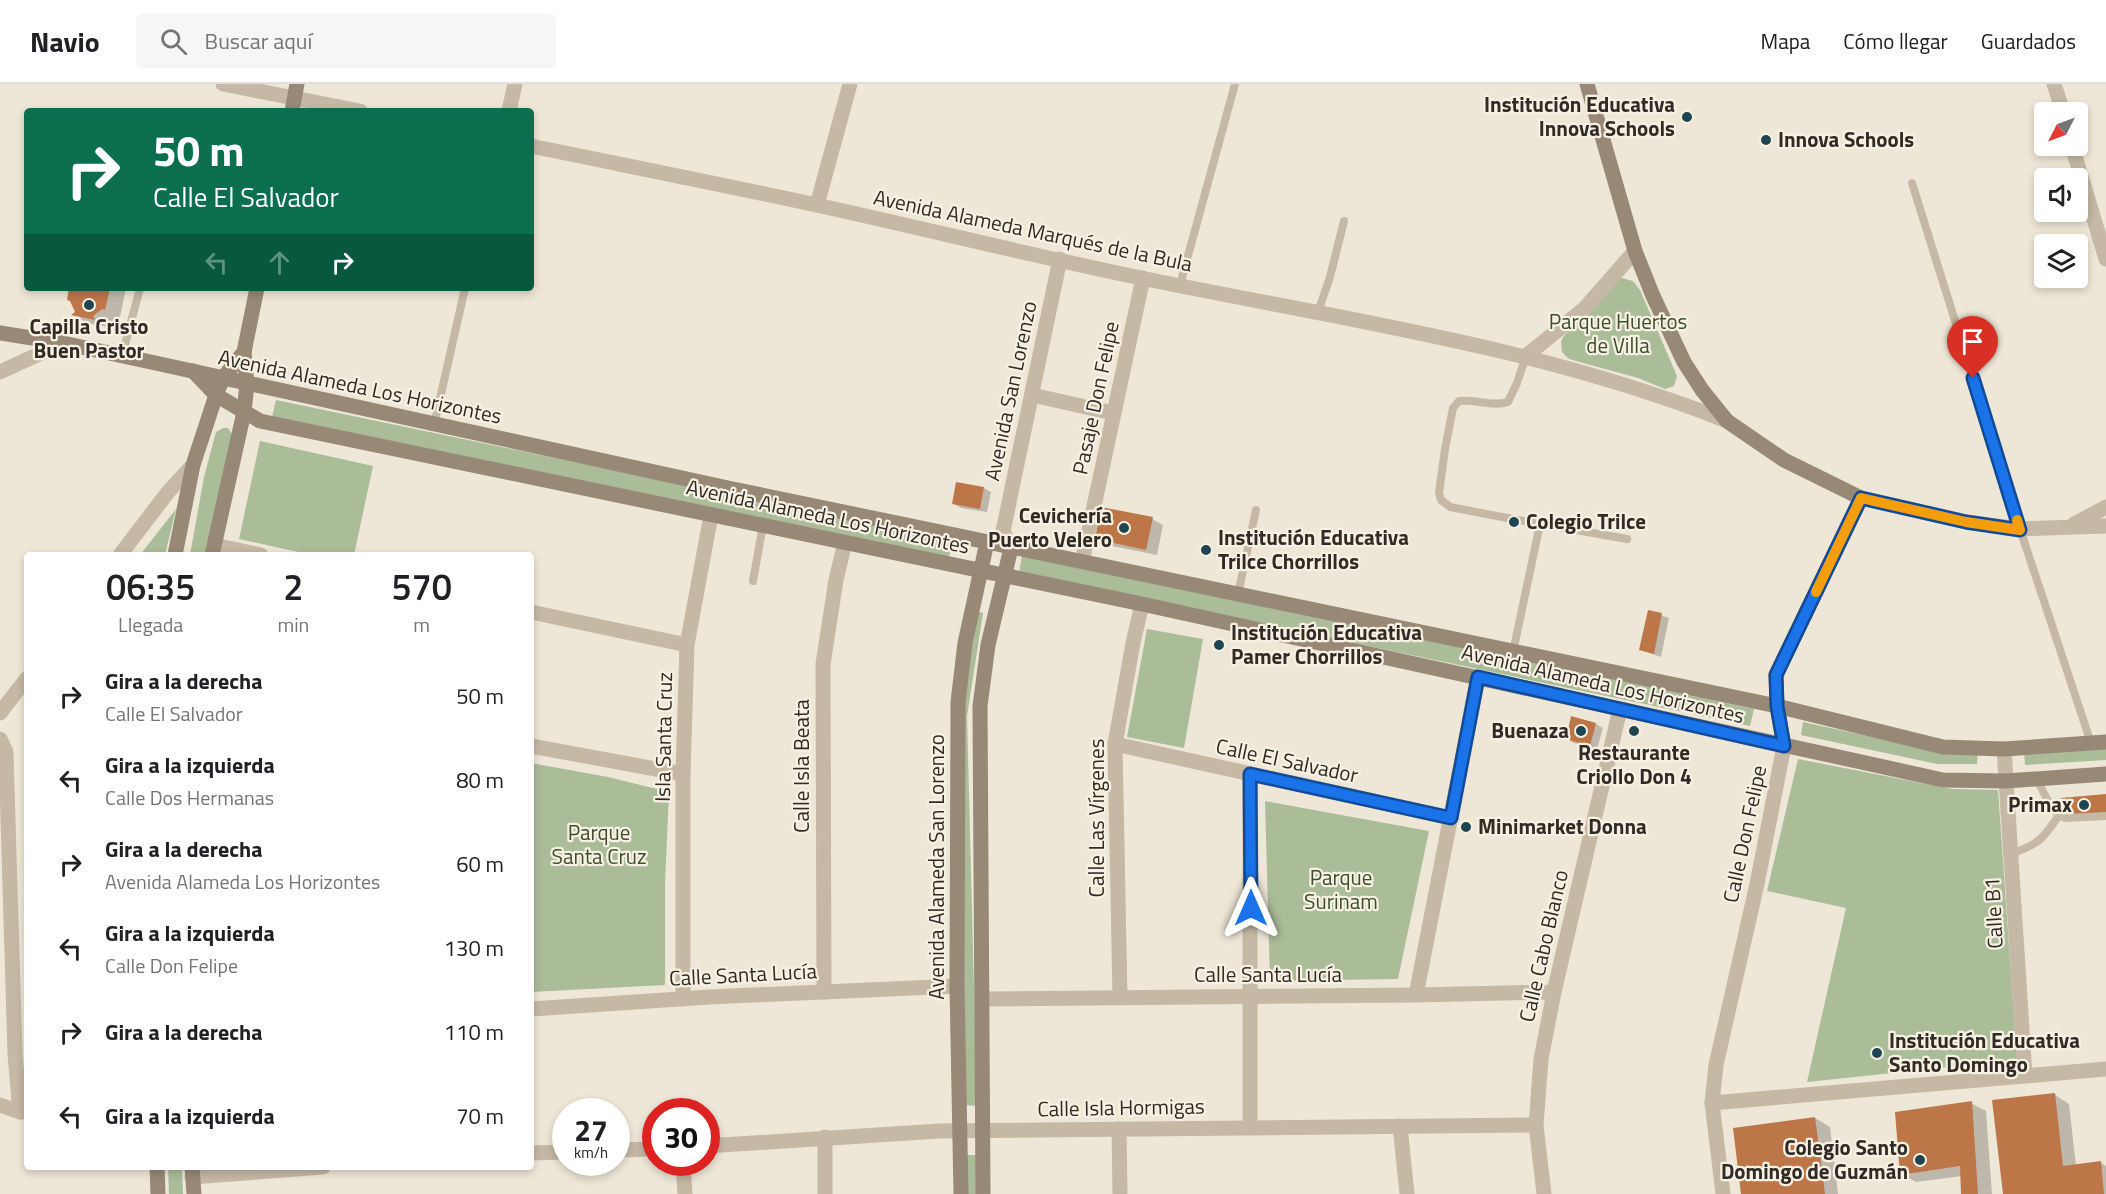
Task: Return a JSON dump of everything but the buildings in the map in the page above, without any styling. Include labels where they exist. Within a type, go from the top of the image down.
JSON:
[{"type":"main road","points":[[1587,84],[1635,251],[1653,296],[1684,362],[1726,421]]},
{"type":"main road","points":[[213,550],[244,412],[247,384],[244,352],[256,291]]},
{"type":"main road","name":"Avenida Alameda Los Horizontes","points":[[0,333],[63,343],[1011,548],[1777,706],[1943,747],[2004,748],[2098,743]]},
{"type":"main road","points":[[176,552],[193,465],[216,395],[223,378],[244,352]]},
{"type":"main road","name":"Avenida Alameda Los Horizontes","points":[[193,371],[216,395],[260,420],[1142,604],[1944,780],[2006,781],[2106,774]]},
{"type":"main road","name":"Avenida Alameda Marqués de la Bula","points":[[1726,421],[1784,460],[1861,498]]},
{"type":"main road","name":"Calle Don Felipe","points":[[1784,746],[1777,706],[1776,675],[1861,498]]},
{"type":"main road","name":"Avenida Alameda San Lorenzo","points":[[961,1194],[957,986],[958,702],[965,643],[987,542]]},
{"type":"main road","name":"Avenida Alameda San Lorenzo","points":[[983,1194],[980,706],[988,645],[1011,548]]},
{"type":"main road","points":[[157,1170],[158,1194]]},
{"type":"main road","points":[[192,1172],[194,1194]]},
{"type":"street","points":[[223,84],[346,108]]},
{"type":"street","points":[[510,108],[515,84]]},
{"type":"street","points":[[817,205],[849,84]]},
{"type":"street","points":[[2054,84],[2060,102]]},
{"type":"street","name":"Avenida Alameda Marqués de la Bula","points":[[534,147],[817,205],[1143,278],[1526,356],[1683,404],[1726,421]]},
{"type":"street","points":[[2076,156],[2101,225],[2106,259]]},
{"type":"street","points":[[1526,356],[1585,308],[1635,251]]},
{"type":"street","name":"Avenida San Lorenzo","points":[[1003,531],[1060,259]]},
{"type":"street","name":"Pasaje Don Felipe","points":[[1082,562],[1143,278]]},
{"type":"street","points":[[0,372],[63,343]]},
{"type":"street","points":[[1032,395],[1113,413]]},
{"type":"street","points":[[122,552],[168,492],[193,465]]},
{"type":"street","name":"Avenida Alameda Marqués de la Bula","points":[[1861,498],[1966,522],[2020,530],[2106,526]]},
{"type":"street","name":"Avenida Alameda Marqués de la Bula","points":[[2067,528],[2106,507]]},
{"type":"street","name":"Isla Santa Cruz","points":[[683,999],[683,774],[687,645],[711,515]]},
{"type":"street","points":[[987,542],[1003,531],[1011,548]]},
{"type":"street","name":"Calle Isla Beata","points":[[824,992],[823,664],[836,580],[845,542]]},
{"type":"street","points":[[213,550],[232,552]]},
{"type":"street","name":"Calle Las Vírgenes","points":[[1120,998],[1115,744],[1132,643],[1142,604]]},
{"type":"street","points":[[534,613],[687,645]]},
{"type":"street","points":[[1416,995],[1478,677]]},
{"type":"street","points":[[0,713],[24,682]]},
{"type":"street","name":"Calle Cabo Blanco","points":[[1544,1194],[1536,1125],[1541,1059],[1554,992],[1620,710]]},
{"type":"street","points":[[0,739],[6,752],[15,1054],[23,1112],[0,1105]]},
{"type":"street","name":"Calle El Salvador","points":[[1115,744],[1451,818]]},
{"type":"street","name":"Calle Don Felipe","points":[[1723,1194],[1712,1103],[1716,1065],[1757,884],[1784,746]]},
{"type":"street","points":[[534,747],[683,774]]},
{"type":"street","name":"Calle B1","points":[[2004,748],[2025,1076]]},
{"type":"street","points":[[1250,774],[1250,1128]]},
{"type":"street","name":"Calle Santa Lucía","points":[[534,1009],[957,986]]},
{"type":"street","name":"Calle Santa Lucía","points":[[982,999],[1554,992]]},
{"type":"street","points":[[1712,1103],[2106,1069]]},
{"type":"street","name":"Calle Isla Hormigas","points":[[720,1145],[825,1137],[983,1130],[1536,1125]]},
{"type":"street","points":[[1400,1126],[1407,1194]]},
{"type":"street","points":[[1119,1129],[1120,1194]]},
{"type":"street","points":[[825,1137],[825,1194]]},
{"type":"street","points":[[534,1153],[552,1152]]},
{"type":"street","points":[[192,1172],[244,1170]]},
{"type":"street","points":[[684,1176],[685,1194]]},
{"type":"lane","points":[[1180,285],[1235,84]]},
{"type":"lane","points":[[1912,183],[2020,530],[2098,743]]},
{"type":"lane","points":[[1318,312],[1330,277],[1344,220]]},
{"type":"lane","points":[[122,356],[139,291]]},
{"type":"lane","points":[[434,425],[464,291]]},
{"type":"lane","points":[[1526,356],[1508,402],[1499,405],[1468,400],[1459,401],[1453,408],[1439,493],[1441,501],[1450,507],[1627,539]]},
{"type":"lane","points":[[1238,594],[1256,510]]},
{"type":"lane","points":[[1513,652],[1539,524]]},
{"type":"lane","points":[[753,581],[763,525]]},
{"type":"lane","points":[[2037,779],[2059,815],[2065,818],[2106,816]]},
{"type":"lane","points":[[2012,853],[2031,847],[2041,840],[2059,815]]},
{"type":"green space","name":"Parque Huertos de Villa","points":[[1621,278],[1633,281],[1640,290],[1677,376],[1674,386],[1665,389],[1638,378],[1569,359],[1562,352],[1563,337]]},
{"type":"green space","points":[[276,400],[953,541],[949,557],[272,417]]},
{"type":"green space","points":[[228,428],[233,436],[212,552],[191,552],[204,477],[216,432]]},
{"type":"green space","points":[[260,441],[373,466],[355,552],[298,552],[239,539]]},
{"type":"green space","points":[[176,509],[166,552],[142,552]]},
{"type":"green space","points":[[1022,555],[1754,709],[1750,726],[1019,573]]},
{"type":"green space","points":[[975,611],[983,613],[967,716],[977,1106],[965,1105],[960,717]]},
{"type":"green space","points":[[1147,629],[1203,639],[1184,748],[1127,737]]},
{"type":"green space","points":[[1803,722],[1942,752],[1978,751],[1977,764],[1937,764],[1801,735]]},
{"type":"green space","points":[[2106,748],[2106,760],[2025,765],[2024,752]]},
{"type":"green space","points":[[1798,759],[1952,789],[1998,790],[2017,1060],[1807,1082],[1846,908],[1767,891]]},
{"type":"green space","name":"Parque Santa Cruz","points":[[534,764],[608,777],[669,792],[665,884],[665,985],[534,992]]},
{"type":"green space","name":"Parque Surinam","points":[[1265,801],[1429,831],[1398,979],[1270,981]]},
{"type":"green space","points":[[965,1155],[977,1155],[977,1194],[966,1194]]},
{"type":"green space","points":[[168,1170],[182,1170],[183,1194],[169,1194]]},
{"type":"slow traffic","points":[[1816,592],[1861,498],[1966,522],[2020,530],[2017,520]]},
{"type":"place","name":"Institución Educativa Innova Schools","points":[[1687,117]]},
{"type":"place","name":"Innova Schools","points":[[1766,140]]},
{"type":"place","name":"Capilla Cristo Buen Pastor","points":[[89,305]]},
{"type":"place","name":"Colegio Trilce","points":[[1514,522]]},
{"type":"place","name":"Cevichería Puerto Velero","points":[[1124,528]]},
{"type":"place","name":"Institución Educativa Trilce Chorrillos","points":[[1206,550]]},
{"type":"place","name":"Institución Educativa Pamer Chorrillos","points":[[1219,645]]},
{"type":"place","name":"Buenaza","points":[[1581,731]]},
{"type":"place","name":"Restaurante Criollo Don 4","points":[[1634,731]]},
{"type":"place","name":"Primax","points":[[2084,805]]},
{"type":"place","name":"Minimarket Donna","points":[[1466,827]]},
{"type":"place","name":"Institución Educativa Santo Domingo","points":[[1877,1053]]},
{"type":"place","name":"Colegio Santo Domingo de Guzmán","points":[[1920,1160]]},
{"type":"route","points":[[1251,908],[1250,774],[1451,818],[1478,677],[1784,746],[1777,706],[1776,675],[1861,498],[1966,522],[2020,530],[1973,378]]}]
